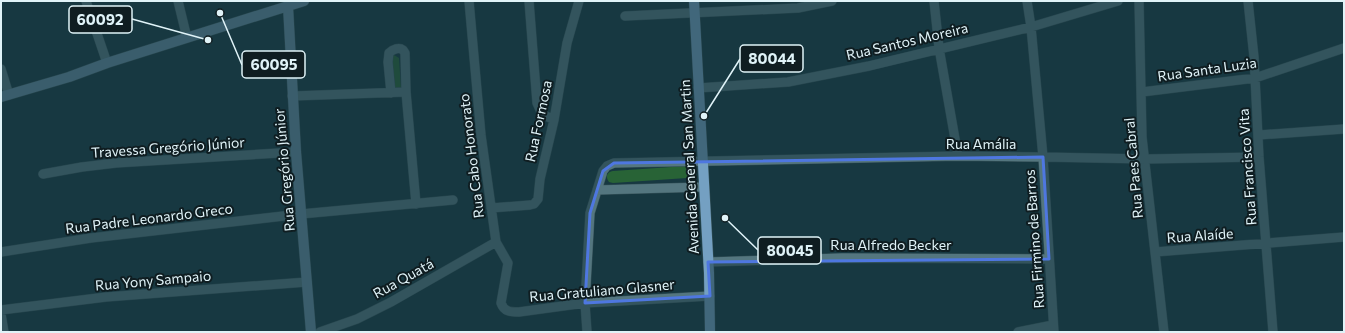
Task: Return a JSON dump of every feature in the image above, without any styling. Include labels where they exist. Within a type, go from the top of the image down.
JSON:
[{"type":"main road","points":[[5,96],[69,77],[107,63],[288,4],[304,1]]},
{"type":"main road","name":"Avenida General San Martin","points":[[694,1],[710,296],[710,332]]},
{"type":"main road","name":"Rua Gregório Júnior","points":[[288,4],[292,96],[311,332]]},
{"type":"street","points":[[86,1],[107,63]]},
{"type":"street","points":[[178,1],[187,38]]},
{"type":"street","name":"Rua Cabo Honorato","points":[[469,1],[481,135],[496,242],[508,263],[501,303]]},
{"type":"street","points":[[529,1],[537,102],[542,114],[554,120]]},
{"type":"street","name":"Rua Formosa","points":[[491,208],[530,205],[537,202],[540,179],[554,120],[567,43],[579,1]]},
{"type":"street","points":[[625,16],[798,8],[832,1]]},
{"type":"street","points":[[934,1],[939,48],[958,156]]},
{"type":"street","name":"Rua Firmino de Barros","points":[[1027,1],[1031,27],[1043,157],[1053,329]]},
{"type":"street","name":"Rua Santos Moreira","points":[[698,88],[788,82],[869,66],[1031,27],[1118,1]]},
{"type":"street","name":"Rua Paes Cabral","points":[[1139,1],[1142,137],[1146,159],[1164,332]]},
{"type":"street","name":"Rua Francisco Vita","points":[[1248,1],[1273,332]]},
{"type":"street","points":[[391,93],[388,62],[389,53],[394,49],[400,48],[404,50],[405,53],[406,92],[416,204]]},
{"type":"street","name":"Rua Santa Luzia","points":[[1142,92],[1255,78],[1344,48]]},
{"type":"street","points":[[1,69],[5,96]]},
{"type":"street","points":[[292,96],[406,92]]},
{"type":"street","points":[[1258,135],[1344,129]]},
{"type":"street","name":"Travessa Gregório Júnior","points":[[43,174],[116,163],[296,152]]},
{"type":"street","name":"Rua Amália","points":[[597,190],[602,171],[607,166],[614,163],[958,156],[1146,159],[1259,157]]},
{"type":"street","points":[[587,332],[585,303],[590,213],[597,190],[704,187]]},
{"type":"street","name":"Rua Padre Leonardo Greco","points":[[1,252],[91,238],[301,214],[452,200]]},
{"type":"street","name":"Rua Alaíde","points":[[1155,252],[1344,237]]},
{"type":"street","name":"Rua Quatá","points":[[320,332],[357,318],[391,302],[496,242]]},
{"type":"street","name":"Rua Alfredo Becker","points":[[708,262],[849,258],[1049,259]]},
{"type":"street","name":"Rua Yony Sampaio","points":[[1,310],[106,297],[307,282]]},
{"type":"street","name":"Rua Gratuliano Glasner","points":[[501,303],[506,310],[519,312],[585,303],[710,296]]},
{"type":"street","points":[[1,314],[4,332]]},
{"type":"street","points":[[1018,332],[1053,329]]},
{"type":"highlighted area","points":[[1043,157],[1049,259],[708,262],[710,296],[585,303],[590,213],[603,171],[614,163]]},
{"type":"green space","points":[[394,55],[399,58],[401,89],[392,91],[389,60]]},
{"type":"green space","points":[[686,166],[690,167],[691,173],[687,178],[613,183],[609,182],[607,178],[608,174],[613,171]]},
{"type":"place","name":"60095","points":[[220,13]]},
{"type":"place","name":"60092","points":[[208,40]]},
{"type":"place","name":"80044","points":[[704,116]]},
{"type":"place","name":"80045","points":[[725,218]]}]
